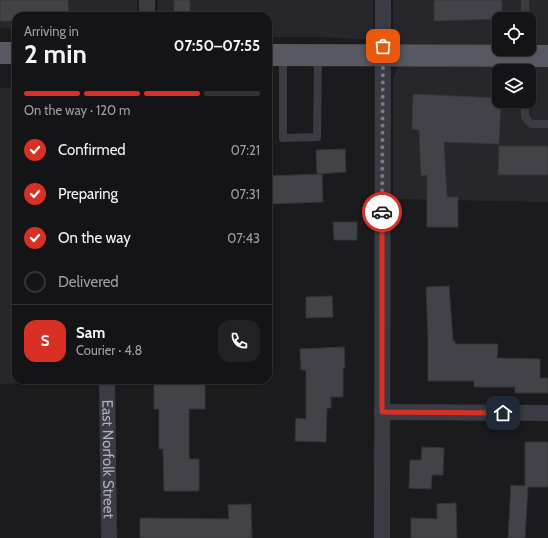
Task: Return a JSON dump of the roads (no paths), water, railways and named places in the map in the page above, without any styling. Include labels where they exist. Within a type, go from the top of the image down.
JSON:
[{"type":"main road","points":[[0,53],[12,53]]},
{"type":"main road","points":[[275,55],[525,59],[548,56]]},
{"type":"street","points":[[147,0],[147,12]]},
{"type":"street","points":[[382,538],[383,0]]},
{"type":"street","name":"East Norfolk Street","points":[[107,384],[109,538]]},
{"type":"street","points":[[382,412],[548,413]]},
{"type":"lane","points":[[525,0],[525,12]]},
{"type":"lane","points":[[275,55],[283,138],[317,137],[318,55]]},
{"type":"lane","points":[[525,108],[525,117],[531,124],[548,124]]}]
